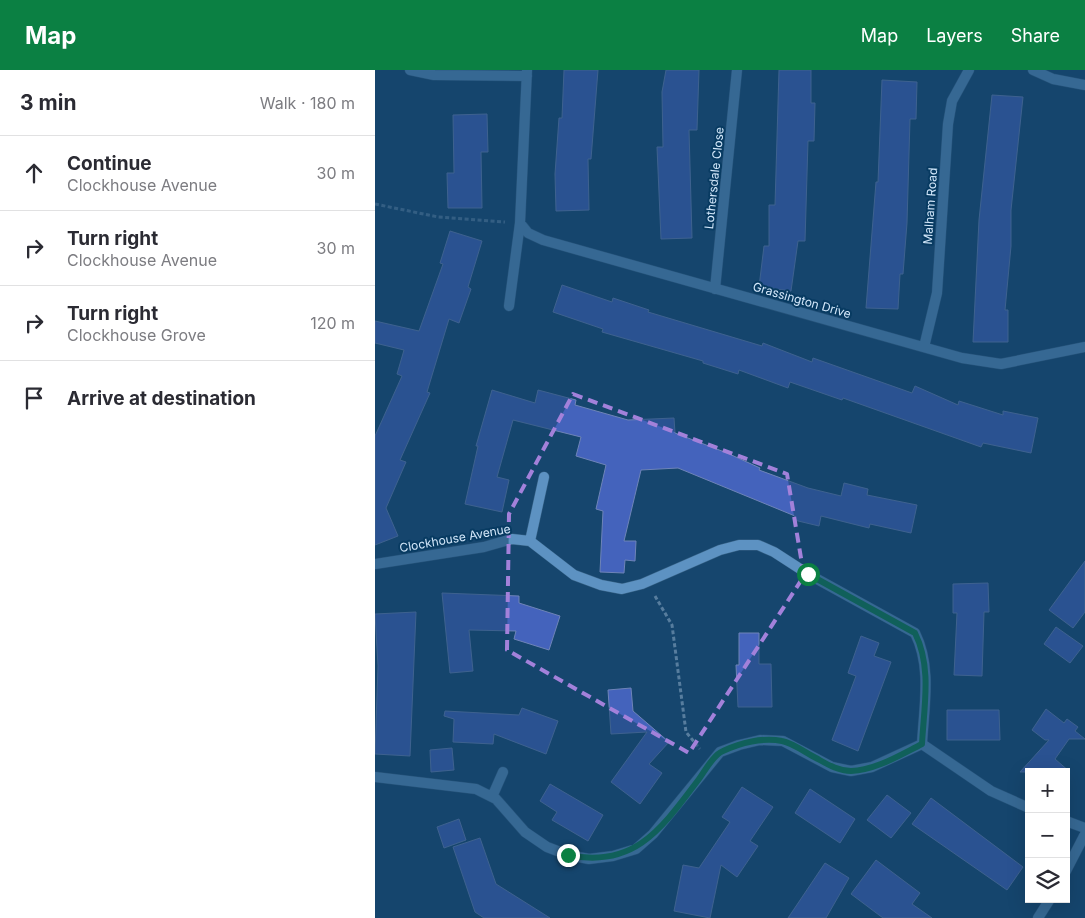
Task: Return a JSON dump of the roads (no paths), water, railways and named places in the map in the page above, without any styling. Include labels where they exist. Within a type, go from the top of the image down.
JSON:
[{"type":"street","points":[[410,70],[435,75],[527,73],[520,223],[509,306]]},
{"type":"street","name":"Lothersdale Close","points":[[715,289],[737,70]]},
{"type":"street","name":"Malham Road","points":[[924,347],[937,293],[948,124],[952,101],[969,70]]},
{"type":"street","points":[[1033,70],[1053,79],[1085,85]]},
{"type":"street","name":"Grassington Drive","points":[[520,223],[529,233],[543,240],[962,358],[1001,364],[1085,347]]},
{"type":"street","points":[[544,477],[530,541],[574,575],[601,585],[622,589],[642,584],[739,544],[758,545],[774,552],[808,574],[915,633],[923,649],[926,670],[922,744]]},
{"type":"street","name":"Clockhouse Avenue","points":[[375,564],[484,547],[512,539],[530,541]]},
{"type":"street","points":[[375,777],[476,789],[491,797],[525,832],[547,847],[568,855],[589,859],[613,856],[636,849],[653,834],[720,752],[739,745],[760,740],[783,741],[832,767],[851,771],[872,767],[922,744]]},
{"type":"street","points":[[922,744],[991,791],[1025,806]]},
{"type":"street","points":[[491,797],[503,772]]},
{"type":"street","points":[[1070,822],[1085,828]]},
{"type":"street","points":[[1070,863],[1085,834]]},
{"type":"street","points":[[1038,918],[1047,903]]}]
